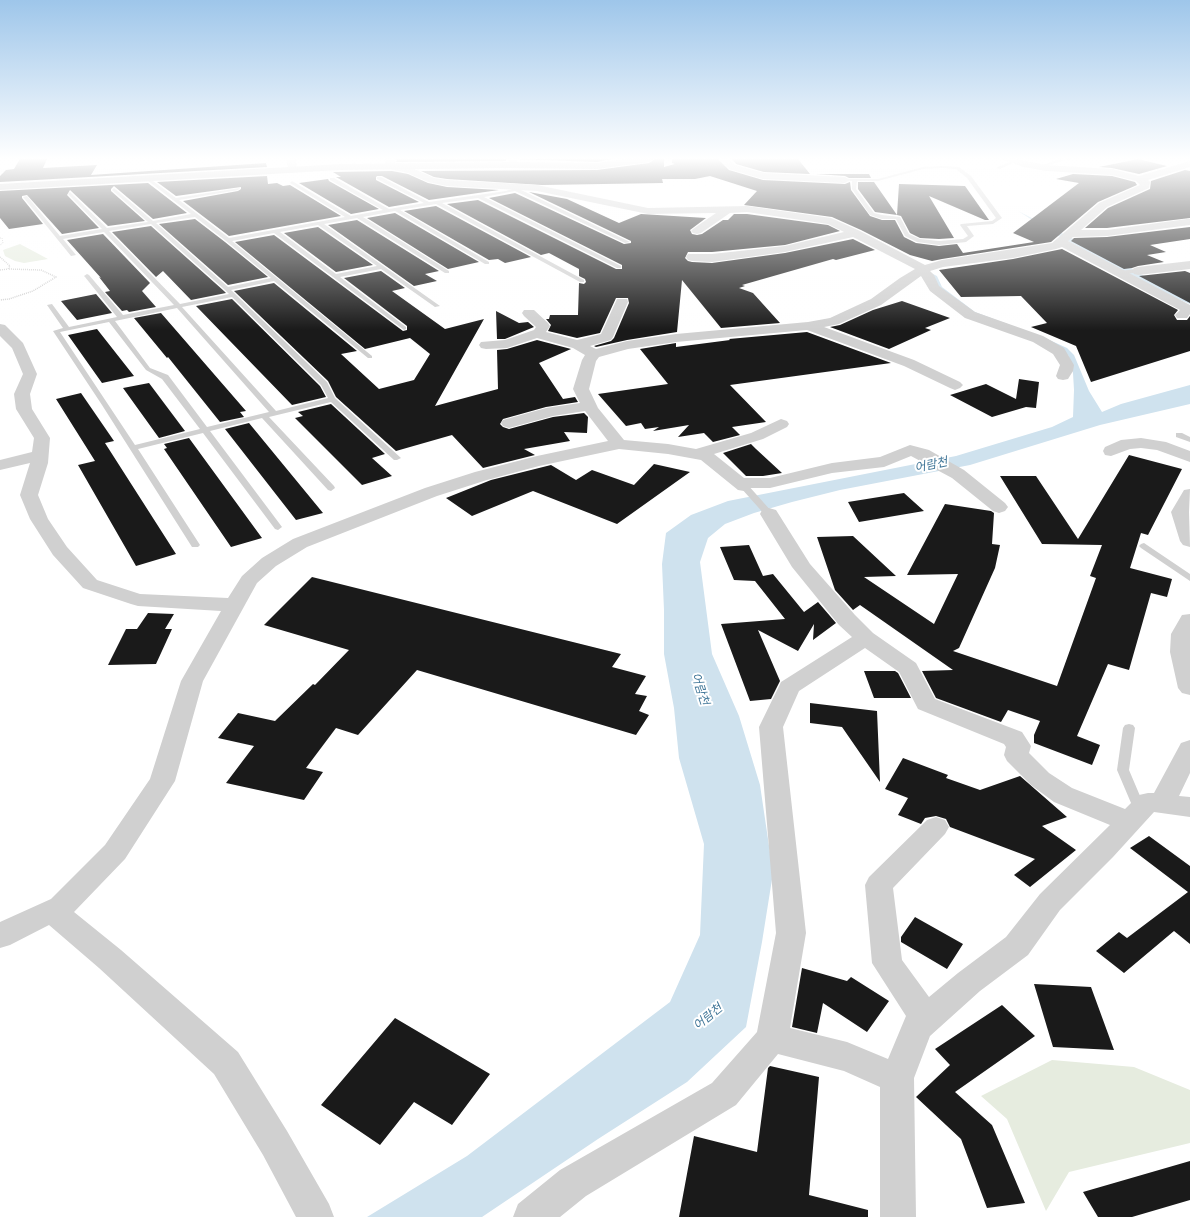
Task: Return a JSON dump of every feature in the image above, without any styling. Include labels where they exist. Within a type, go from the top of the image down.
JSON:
[{"type":"street","points":[[697,231],[718,216]]},
{"type":"street","points":[[797,216],[831,221],[856,233],[923,270],[928,274],[934,288],[970,315],[1038,339],[1059,351],[1067,364],[1066,371],[1063,376]]},
{"type":"street","points":[[619,444],[590,406],[581,389],[590,360],[594,354],[627,346],[676,338],[808,326],[834,321],[876,302],[923,270],[942,264],[1046,249],[1056,246],[1091,216]]},
{"type":"street","points":[[1067,237],[1187,222]]},
{"type":"street","points":[[692,258],[712,258],[785,249],[856,233]]},
{"type":"street","points":[[1067,237],[1119,273],[1186,311]]},
{"type":"street","points":[[757,263],[761,259],[785,249]]},
{"type":"street","points":[[1138,271],[1190,265]]},
{"type":"street","points":[[578,345],[606,337],[622,302]]},
{"type":"street","points":[[528,313],[543,326],[538,334]]},
{"type":"street","points":[[808,326],[908,363],[955,385]]},
{"type":"street","points":[[0,328],[3,329],[18,346],[30,374],[22,394],[24,409],[42,438],[40,455],[29,495],[39,519],[60,551],[90,584],[138,600],[234,605]]},
{"type":"street","points":[[486,345],[507,344],[538,334],[578,345],[594,354]]},
{"type":"street","points":[[509,423],[552,411],[590,406]]},
{"type":"street","points":[[697,454],[757,436],[781,424]]},
{"type":"street","points":[[1111,451],[1128,444],[1141,443],[1160,446],[1190,457]]},
{"type":"street","points":[[55,913],[115,852],[162,781],[192,681],[249,580],[269,562],[300,543],[431,492],[481,476],[537,461],[619,444],[668,449],[706,456],[742,485],[770,483],[832,468],[884,462],[910,450],[923,454],[958,474],[999,507]]},
{"type":"street","points":[[0,465],[40,455]]},
{"type":"street","points":[[1190,494],[1180,512],[1190,541]]},
{"type":"street","points":[[769,514],[802,567],[847,620],[866,638],[908,668],[926,704],[1013,738],[1019,746],[1016,755],[1040,779],[1063,794],[1155,811]]},
{"type":"street","points":[[1190,620],[1182,634],[1181,652],[1190,688]]},
{"type":"street","points":[[531,1217],[573,1183],[724,1094],[772,1038],[791,933],[771,727],[789,687],[866,638]]},
{"type":"street","points":[[898,1217],[896,1078],[917,1027],[969,982],[1017,946],[1050,902],[1155,811],[1190,749]]},
{"type":"street","points":[[926,1019],[887,963],[879,885],[936,828]]},
{"type":"street","points":[[0,936],[52,910],[110,959],[226,1063],[276,1143],[316,1217]]},
{"type":"street","points":[[772,1038],[847,1057],[896,1078]]},
{"type":"lane","points":[[41,216],[73,256]]},
{"type":"lane","points":[[92,216],[178,306],[274,413]]},
{"type":"lane","points":[[145,216],[227,289],[324,384],[332,399],[397,458]]},
{"type":"lane","points":[[59,238],[191,216]]},
{"type":"lane","points":[[197,216],[370,357]]},
{"type":"lane","points":[[228,240],[358,216],[447,272]]},
{"type":"lane","points":[[407,216],[487,263]]},
{"type":"lane","points":[[461,216],[582,281]]},
{"type":"lane","points":[[517,216],[619,267]]},
{"type":"lane","points":[[574,216],[627,242]]},
{"type":"lane","points":[[878,216],[898,218],[907,235],[919,241],[939,243],[964,241],[971,236],[964,225],[993,222],[999,218],[997,216]]},
{"type":"lane","points":[[319,223],[437,306]]},
{"type":"lane","points":[[275,231],[404,328]]},
{"type":"lane","points":[[335,276],[382,267]]},
{"type":"lane","points":[[1119,273],[1138,271]]},
{"type":"lane","points":[[88,276],[122,318]]},
{"type":"lane","points":[[227,289],[276,280]]},
{"type":"lane","points":[[195,545],[56,331],[233,295]]},
{"type":"lane","points":[[50,305],[67,329]]},
{"type":"lane","points":[[111,320],[148,369],[166,377],[278,527]]},
{"type":"lane","points":[[133,448],[332,399]]},
{"type":"lane","points":[[264,416],[331,488]]},
{"type":"lane","points":[[1179,435],[1190,440]]},
{"type":"lane","points":[[742,485],[769,514]]},
{"type":"lane","points":[[1144,546],[1190,578]]},
{"type":"lane","points":[[1129,728],[1123,770],[1155,811]]},
{"type":"path","points":[[0,238],[2,238],[3,243],[0,245]]},
{"type":"path","points":[[0,257],[10,266],[8,269]]},
{"type":"path","points":[[0,270],[41,270],[56,277],[33,291],[9,299],[0,300]]},
{"type":"shaded area","points":[[20,244],[48,259],[24,263],[15,261],[5,256],[3,250]]},
{"type":"shaded area","points":[[1052,1060],[1134,1067],[1190,1090],[1190,1143],[1069,1172],[1046,1211],[1007,1119],[981,1096]]},
{"type":"water","points":[[1026,216],[1131,268],[1171,292],[1190,299],[1190,304],[1168,295],[1051,232]]},
{"type":"water","name":"어람천","points":[[927,271],[937,276],[942,287],[975,312],[1045,338],[1067,348],[1074,355],[1089,391],[1102,412],[1121,404],[1190,385],[1190,404],[1100,425],[970,465],[840,490],[792,502],[754,513],[725,524],[708,538],[700,562],[712,654],[739,716],[760,785],[773,873],[746,1027],[687,1082],[598,1139],[482,1217],[367,1217],[467,1156],[670,1002],[700,935],[704,844],[679,758],[674,708],[664,654],[662,564],[666,533],[691,515],[728,501],[956,456],[1052,427],[1073,417],[1073,373],[1068,355],[986,320],[941,292]]},
{"type":"building","points":[[0,216],[36,216],[43,224],[9,229],[0,218]]},
{"type":"building","points":[[46,216],[87,216],[99,228],[62,234]]},
{"type":"building","points":[[97,216],[139,216],[145,221],[108,226]]},
{"type":"building","points":[[149,216],[171,216],[153,219]]},
{"type":"building","points":[[202,216],[341,216],[229,236]]},
{"type":"building","points":[[379,216],[400,216],[479,262],[448,269],[367,218]]},
{"type":"building","points":[[412,216],[454,216],[531,257],[505,263],[498,259],[489,260]]},
{"type":"building","points":[[469,216],[510,216],[616,269],[622,269],[622,265],[524,216],[564,216],[624,244],[631,243],[631,241],[579,216],[603,216],[619,223],[637,216],[706,218],[690,230],[692,234],[697,235],[702,234],[723,220],[728,220],[732,216],[760,216],[828,225],[840,231],[785,245],[712,252],[688,252],[685,258],[692,262],[712,263],[785,253],[853,239],[875,250],[836,260],[833,259],[742,285],[745,286],[739,288],[753,293],[780,323],[721,328],[682,280],[677,332],[627,340],[596,347],[594,346],[611,341],[614,338],[629,303],[628,298],[616,298],[600,333],[577,338],[548,331],[551,325],[546,319],[549,319],[550,315],[578,315],[579,283],[584,284],[586,282],[585,279],[579,276],[579,269],[549,253],[541,255]]},
{"type":"building","points":[[823,216],[870,216],[882,220],[895,220],[904,237],[916,243],[939,246],[957,244],[963,253],[1034,242],[1013,233],[1036,216],[1082,216],[1051,242],[932,261],[910,255],[832,217]]},
{"type":"building","points":[[901,216],[941,216],[954,238],[920,238],[910,233]]},
{"type":"building","points":[[975,216],[986,216],[989,220]]},
{"type":"building","points":[[1099,216],[1190,216],[1190,218],[1107,228],[1085,228]]},
{"type":"building","points":[[195,219],[268,277],[228,285],[159,224]]},
{"type":"building","points":[[357,220],[439,271],[425,274],[437,281],[414,286],[328,225]]},
{"type":"building","points":[[151,226],[226,293],[191,300],[163,271],[156,277],[112,232]]},
{"type":"building","points":[[318,227],[373,265],[336,272],[284,233]]},
{"type":"building","points":[[1190,227],[1190,239],[1150,245],[1166,252],[1147,255],[1164,262],[1124,269],[1071,241],[1074,238],[1107,237]]},
{"type":"building","points":[[103,234],[150,283],[142,291],[156,307],[129,312],[127,310],[122,311],[105,292],[110,291],[99,277],[101,278],[67,240]]},
{"type":"building","points":[[274,235],[403,331],[407,330],[407,326],[344,278],[381,271],[405,288],[392,291],[445,329],[484,319],[435,406],[498,389],[497,350],[507,349],[537,340],[571,349],[539,363],[563,399],[575,397],[578,402],[546,407],[503,419],[500,424],[509,429],[553,417],[584,413],[588,417],[587,433],[564,432],[570,441],[524,449],[535,455],[483,468],[452,435],[396,451],[336,397],[328,381],[234,291],[274,283],[357,351],[341,354],[379,389],[414,380],[430,354],[410,338],[365,349],[235,242]]},
{"type":"building","points":[[1062,249],[1178,310],[1174,315],[1177,320],[1187,320],[1190,316],[1190,351],[1091,382],[1076,346],[1031,327],[1047,323],[1021,296],[961,297],[939,270],[1013,259]]},
{"type":"building","points":[[1185,271],[1190,273],[1190,303],[1139,276]]},
{"type":"building","points":[[96,294],[112,313],[77,320],[61,301]]},
{"type":"building","points":[[232,299],[320,386],[326,397],[292,405],[196,306]]},
{"type":"building","points":[[902,301],[950,318],[925,328],[931,330],[889,349],[830,327],[840,325],[873,310]]},
{"type":"building","points":[[496,311],[519,323],[528,322],[534,327],[505,339],[497,339]]},
{"type":"building","points":[[161,313],[246,411],[240,412],[244,417],[220,422],[168,357],[167,358],[134,318]]},
{"type":"building","points":[[97,329],[134,376],[102,383],[68,335]]},
{"type":"building","points":[[807,332],[891,363],[730,385],[766,422],[732,427],[740,435],[713,442],[704,433],[678,437],[689,425],[653,431],[659,427],[645,429],[641,423],[626,426],[598,394],[668,384],[640,349],[676,343],[676,347],[730,340],[729,339]]},
{"type":"building","points":[[1019,379],[1039,382],[1036,408],[1026,407],[992,417],[950,395],[986,384],[1016,399]]},
{"type":"building","points":[[149,383],[185,431],[159,438],[123,388]]},
{"type":"building","points":[[81,393],[114,441],[105,443],[176,554],[136,566],[78,465],[95,461],[56,399]]},
{"type":"building","points":[[331,404],[385,454],[372,458],[392,476],[362,485],[295,418],[303,416],[298,412]]},
{"type":"building","points":[[249,423],[323,513],[296,520],[225,429]]},
{"type":"building","points":[[189,438],[262,538],[231,547],[164,449],[167,448],[164,444]]},
{"type":"building","points":[[751,444],[782,473],[763,476],[746,476],[723,453]]},
{"type":"building","points":[[1129,455],[1182,469],[1148,535],[1141,533],[1130,568],[1172,579],[1167,597],[1151,593],[1129,670],[1108,664],[1077,736],[1100,745],[1092,765],[1034,743],[1034,735],[1040,721],[1008,710],[1001,722],[936,698],[922,671],[953,670],[860,605],[853,610],[835,590],[817,537],[853,536],[896,576],[864,577],[934,624],[958,574],[907,575],[945,504],[991,511],[994,513],[992,544],[1000,545],[995,568],[959,648],[953,651],[1057,686],[1096,578],[1090,576],[1102,545],[1042,544],[1000,476],[1036,476],[1078,539]]},
{"type":"building","points":[[654,464],[690,472],[617,524],[533,491],[472,516],[446,498],[491,480],[551,465],[576,480],[592,470],[634,485]]},
{"type":"building","points":[[904,493],[924,511],[859,522],[848,502]]},
{"type":"building","points":[[749,545],[763,576],[773,574],[804,612],[818,602],[836,623],[813,640],[814,624],[798,651],[758,630],[780,681],[771,699],[750,701],[721,624],[785,619],[755,581],[734,580],[720,547]]},
{"type":"building","points":[[312,577],[621,654],[612,667],[646,676],[635,694],[647,696],[639,711],[649,715],[636,735],[417,670],[358,735],[336,728],[306,768],[323,772],[304,800],[226,783],[254,746],[218,738],[238,713],[275,721],[313,684],[315,685],[349,650],[264,625]]},
{"type":"building","points":[[148,613],[174,614],[165,629],[172,629],[156,664],[108,665],[126,629],[137,629]]},
{"type":"building","points":[[864,671],[895,671],[898,673],[911,698],[874,698]]},
{"type":"building","points":[[810,703],[877,711],[880,782],[842,727],[810,723]]},
{"type":"building","points":[[903,758],[948,775],[946,778],[980,790],[1020,776],[1067,817],[1042,826],[1076,850],[1030,887],[1014,875],[1035,859],[950,827],[946,819],[936,816],[925,818],[921,824],[898,815],[908,798],[885,789]]},
{"type":"building","points":[[1149,836],[1190,866],[1190,944],[1174,931],[1124,973],[1096,951],[1119,932],[1127,938],[1188,892],[1130,848]]},
{"type":"building","points":[[915,917],[963,944],[947,969],[901,942],[901,937]]},
{"type":"building","points":[[802,968],[847,981],[851,977],[889,1001],[867,1032],[823,1003],[817,1033],[792,1027]]},
{"type":"building","points":[[1034,984],[1091,987],[1114,1050],[1053,1047]]},
{"type":"building","points":[[1002,1005],[1035,1036],[955,1092],[992,1125],[1025,1203],[987,1208],[961,1139],[916,1097],[950,1065],[935,1049]]},
{"type":"building","points":[[395,1018],[490,1074],[452,1125],[414,1102],[380,1145],[321,1105]]},
{"type":"building","points":[[770,1066],[819,1077],[809,1195],[868,1210],[868,1217],[679,1217],[694,1136],[757,1152],[768,1068]]},
{"type":"building","points":[[1190,1161],[1190,1200],[1132,1217],[1098,1217],[1083,1192]]}]
